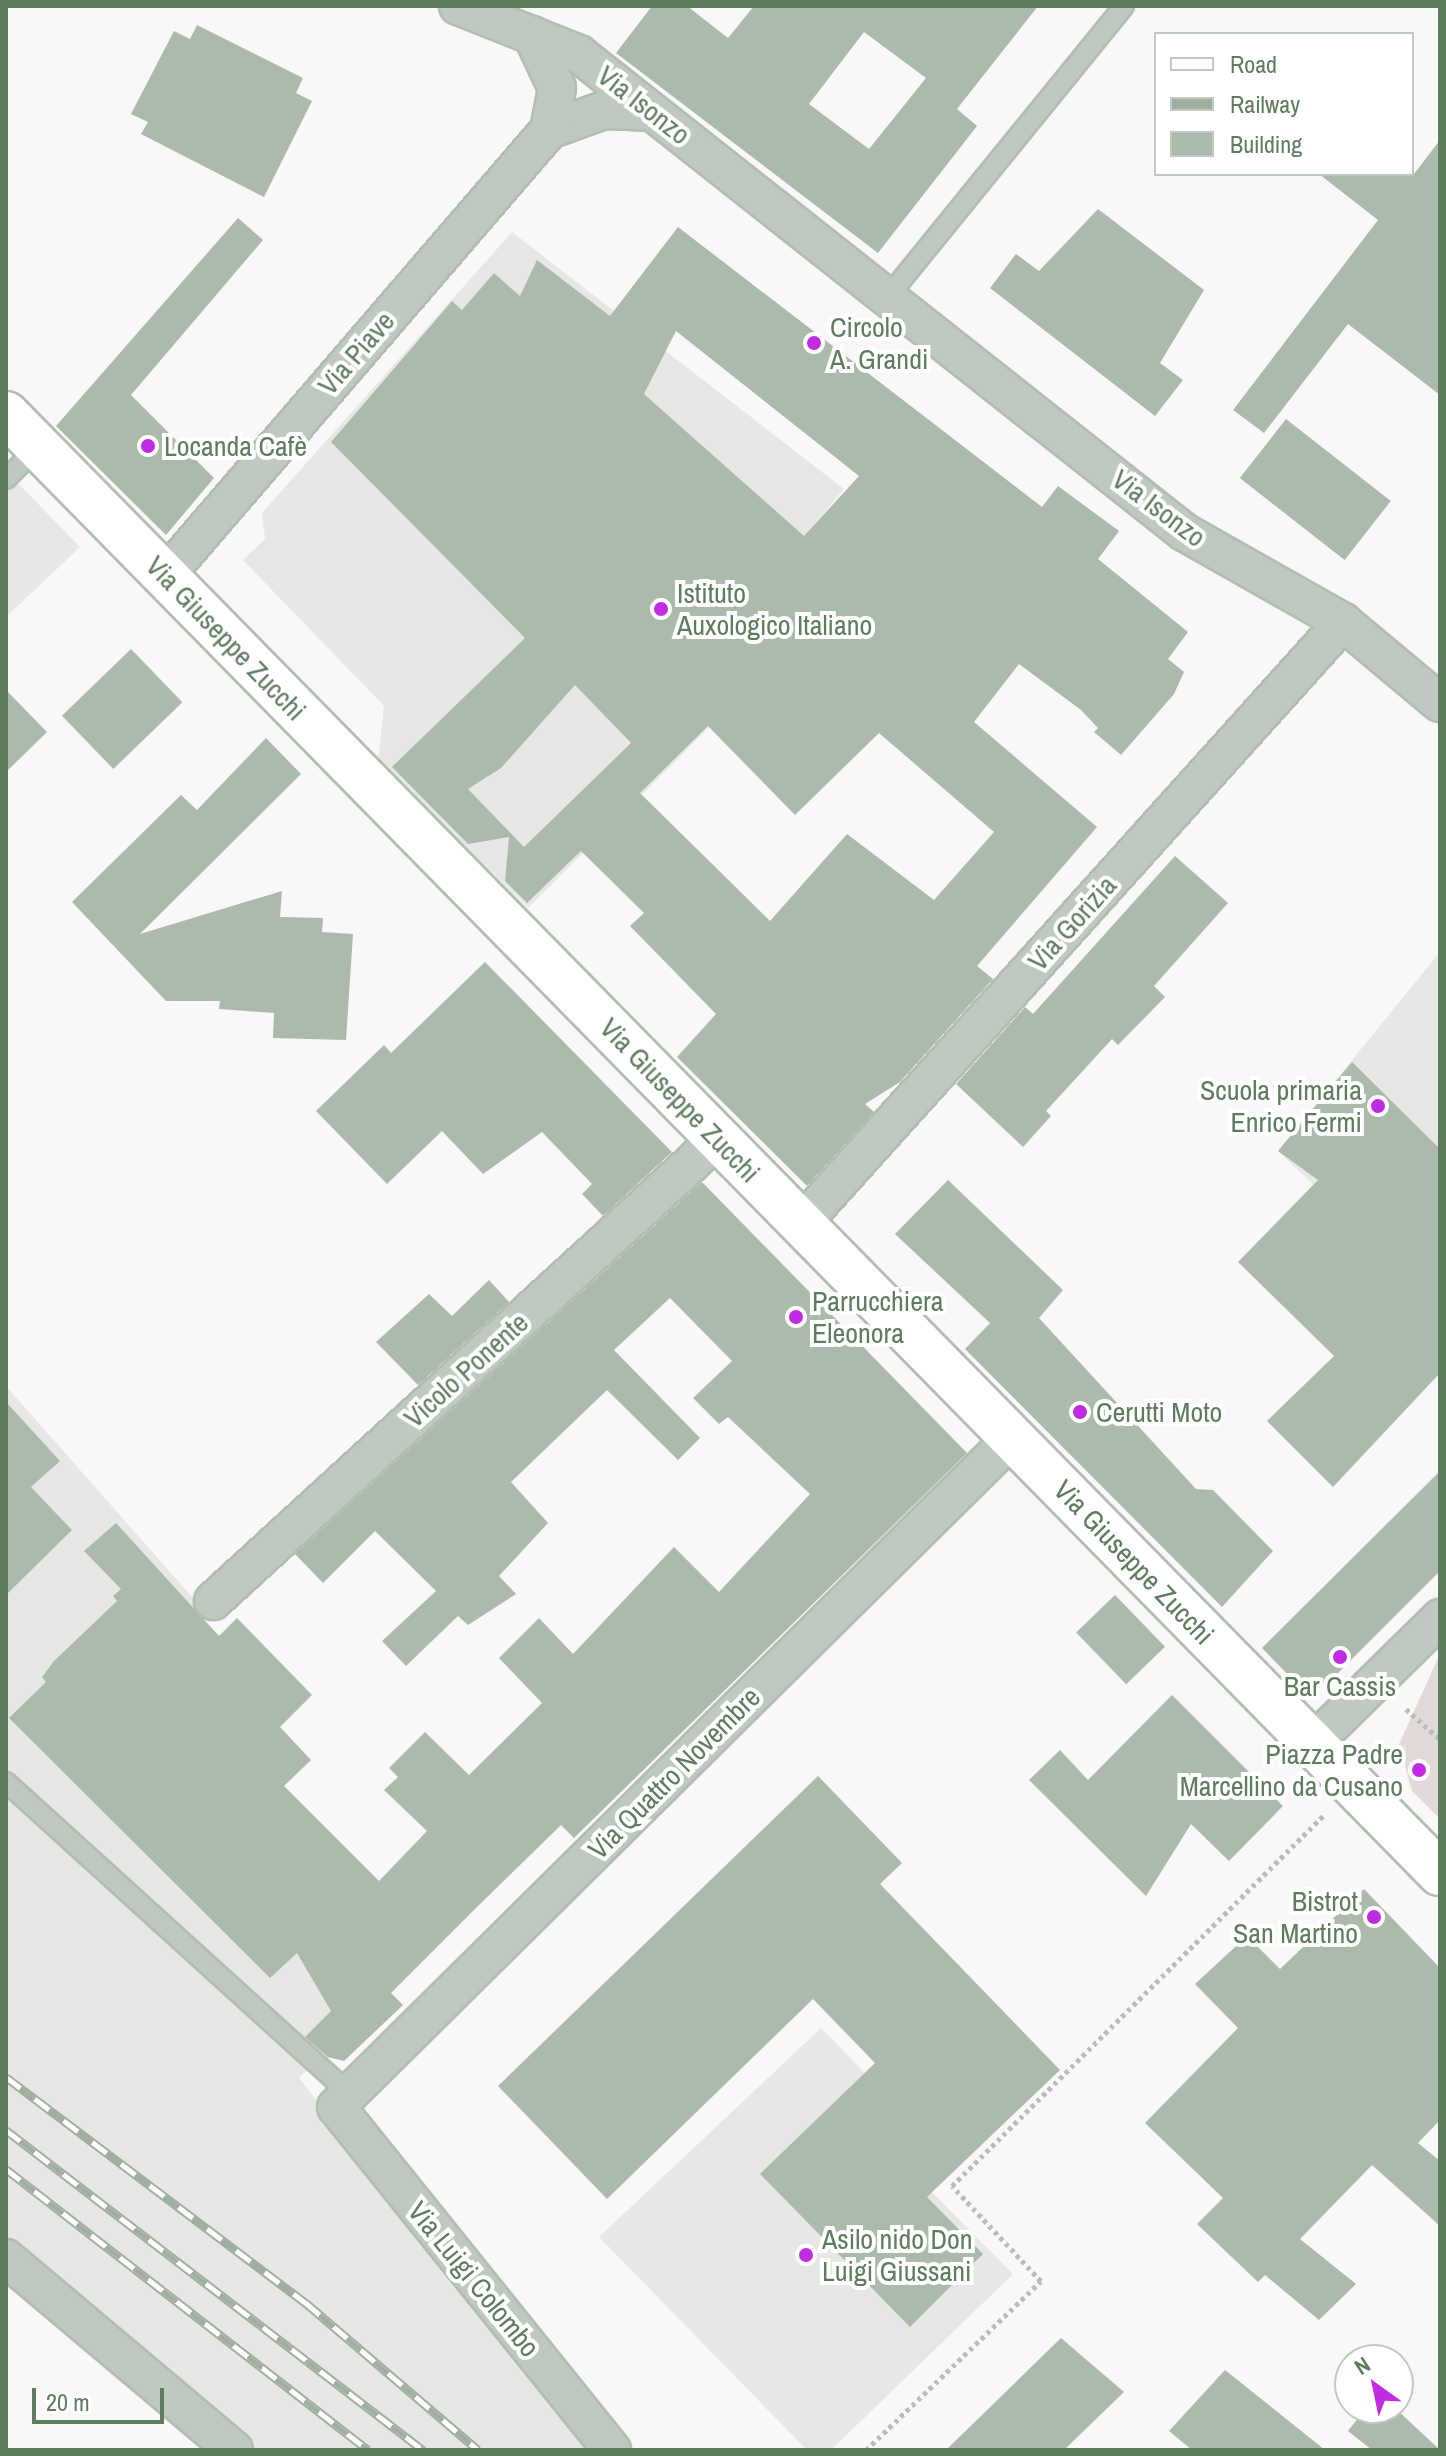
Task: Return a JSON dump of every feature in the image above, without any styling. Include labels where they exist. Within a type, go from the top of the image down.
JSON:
[{"type":"street","name":"Via Isonzo","points":[[458,6],[579,54],[890,294],[1184,532],[1343,622],[1440,703]]},
{"type":"street","name":"Via Piave","points":[[532,35],[557,88],[549,130]]},
{"type":"street","name":"Via Piave","points":[[165,576],[549,130],[604,110],[652,112]]},
{"type":"street","name":"Via Giuseppe Zucchi","points":[[6,414],[1440,1873]]},
{"type":"street","name":"Via Gorizia","points":[[801,1224],[1343,622]]},
{"type":"street","name":"Vicolo Ponente","points":[[213,1601],[718,1139]]},
{"type":"street","name":"Via Quattro Novembre","points":[[343,2100],[1012,1438]]},
{"type":"street","points":[[1312,1744],[1440,1618]]},
{"type":"street","name":"Via Luigi Colombo","points":[[343,2100],[612,2450]]},
{"type":"street","points":[[6,2258],[234,2450]]},
{"type":"lane","points":[[890,294],[1124,6]]},
{"type":"lane","points":[[6,479],[38,447]]},
{"type":"lane","points":[[6,1782],[343,2100]]},
{"type":"path","points":[[866,2450],[1041,2281],[952,2186],[1353,1786]]},
{"type":"shaded area","name":"Istituto Auxologico Italiano","points":[[512,232],[844,489],[805,535],[856,581],[528,908],[378,760],[384,706],[243,560],[265,539],[262,513]]},
{"type":"shaded area","points":[[6,471],[80,547],[6,617]]},
{"type":"shaded area","name":"Scuola primaria Enrico Fermi","points":[[1440,952],[1440,1305],[1278,1151]]},
{"type":"shaded area","points":[[6,1386],[208,1615],[115,1706],[117,1716],[402,2004],[344,2061],[321,2056],[299,2078],[592,2450],[255,2450],[6,2239]]},
{"type":"shaded area","name":"Piazza Padre Marcellino da Cusano","points":[[1440,1654],[1440,1819],[1412,1791],[1399,1744]]},
{"type":"shaded area","name":"Asilo nido Don Luigi Giussani","points":[[821,2028],[949,2159],[926,2186],[1013,2274],[831,2450],[807,2450],[599,2237]]},
{"type":"building","points":[[652,6],[687,6],[728,38],[754,6],[1038,6],[957,109],[977,126],[878,253],[616,53]],"holes":[[[864,32],[926,78],[869,149],[809,104]]]},
{"type":"building","points":[[197,25],[303,78],[296,93],[312,101],[264,197],[141,134],[148,122],[131,114],[174,31],[190,39]]},
{"type":"building","points":[[1440,140],[1440,395],[1348,324],[1264,433],[1233,410],[1378,220],[1322,176],[1414,174]]},
{"type":"building","points":[[1098,209],[1204,290],[1160,363],[1183,380],[1155,416],[990,288],[1016,254],[1039,271]]},
{"type":"building","points":[[238,218],[263,240],[131,395],[214,478],[166,535],[56,426]]},
{"type":"building","points":[[678,227],[1042,507],[1058,486],[1119,531],[1098,559],[1188,632],[1168,659],[1184,672],[1174,694],[1121,755],[1094,732],[1098,728],[1081,710],[1019,664],[974,722],[1097,827],[977,966],[993,979],[900,1082],[865,1104],[874,1112],[807,1186],[677,1057],[716,1014],[630,926],[644,913],[581,851],[527,903],[505,881],[509,837],[468,844],[392,767],[525,638],[331,442],[452,301],[462,310],[494,273],[520,296],[537,260],[610,316]],"holes":[[[676,331],[859,476],[804,536],[644,394]],[[575,685],[631,743],[524,847],[468,789],[501,768]],[[708,726],[795,815],[879,733],[994,832],[934,900],[847,834],[770,921],[640,793]]]},
{"type":"building","points":[[1286,419],[1391,501],[1345,560],[1240,478]]},
{"type":"building","points":[[131,649],[182,702],[113,769],[62,716]]},
{"type":"building","points":[[6,690],[47,732],[6,772]]},
{"type":"building","points":[[266,738],[301,774],[140,934],[282,891],[280,917],[323,918],[322,932],[353,934],[346,1040],[273,1038],[274,1013],[219,1009],[220,1001],[166,1001],[72,902],[181,795],[197,810]]},
{"type":"building","points":[[1175,856],[1228,903],[1154,986],[1165,997],[1118,1045],[1112,1039],[1046,1111],[1051,1116],[1023,1147],[956,1084],[1025,1007],[1033,1014]]},
{"type":"building","points":[[485,962],[672,1152],[603,1216],[582,1194],[592,1184],[542,1132],[483,1174],[442,1131],[387,1184],[316,1111],[384,1045],[391,1053]]},
{"type":"building","points":[[1352,1062],[1440,1149],[1440,1373],[1333,1487],[1267,1421],[1334,1356],[1238,1262],[1318,1180],[1278,1151]]},
{"type":"building","points":[[948,1180],[1063,1290],[1039,1318],[1196,1489],[1213,1490],[1273,1551],[1222,1607],[965,1349],[990,1323],[895,1234]]},
{"type":"building","points":[[702,1182],[967,1453],[574,1838],[561,1825],[478,1906],[391,1993],[403,2005],[344,2061],[328,2057],[305,2037],[331,2011],[297,1953],[270,1978],[9,1718],[46,1682],[42,1677],[54,1661],[117,1601],[113,1596],[121,1589],[84,1551],[116,1523],[219,1636],[237,1618],[312,1695],[280,1727],[311,1760],[284,1786],[379,1881],[427,1831],[384,1790],[398,1777],[389,1768],[425,1732],[469,1775],[542,1703],[499,1658],[539,1618],[573,1654],[674,1547],[719,1592],[810,1494],[728,1417],[719,1424],[693,1398],[732,1361],[670,1298],[614,1350],[700,1438],[678,1460],[607,1390],[511,1482],[548,1523],[499,1576],[516,1594],[468,1625],[458,1616],[406,1666],[382,1641],[436,1591],[375,1531],[323,1583],[295,1554]]},
{"type":"building","points":[[489,1280],[509,1302],[418,1385],[376,1342],[429,1294],[452,1316]]},
{"type":"building","points":[[6,1402],[60,1461],[31,1487],[72,1530],[6,1595]]},
{"type":"building","points":[[1440,1471],[1440,1571],[1326,1685],[1298,1685],[1262,1648]]},
{"type":"building","points":[[1115,1595],[1165,1647],[1126,1684],[1076,1633]]},
{"type":"building","points":[[1172,1695],[1283,1806],[1229,1861],[1191,1824],[1146,1896],[1029,1780],[1060,1750],[1088,1780]]},
{"type":"building","points":[[818,1776],[902,1863],[880,1884],[1060,2070],[927,2197],[983,2254],[910,2327],[760,2174],[875,2063],[813,1999],[607,2199],[498,2086]]},
{"type":"building","points":[[1364,1889],[1440,1968],[1440,2120],[1418,2143],[1440,2161],[1440,2226],[1372,2165],[1300,2239],[1356,2284],[1319,2320],[1265,2275],[1258,2282],[1197,2224],[1223,2198],[1145,2123],[1238,2028],[1195,1984],[1247,1936],[1280,1969]]},
{"type":"building","points":[[1061,2338],[1124,2392],[1064,2450],[946,2450]]},
{"type":"building","points":[[1225,2370],[1325,2450],[1192,2450],[1169,2431]]},
{"type":"building","points":[[1353,2424],[1412,2424],[1440,2450],[1372,2450],[1348,2431]]},
{"type":"railway","points":[[6,2077],[306,2303],[478,2450]]},
{"type":"railway","points":[[6,2130],[423,2450]]},
{"type":"railway","points":[[6,2169],[368,2450]]},
{"type":"place","name":"Circolo A. Grandi","points":[[814,343]]},
{"type":"place","name":"Locanda Cafè","points":[[148,446]]},
{"type":"place","name":"Istituto Auxologico Italiano","points":[[661,609]]},
{"type":"place","name":"Scuola primaria Enrico Fermi","points":[[1378,1106]]},
{"type":"place","name":"Parrucchiera Eleonora","points":[[796,1317]]},
{"type":"place","name":"Cerutti Moto","points":[[1080,1412]]},
{"type":"place","name":"Bar Cassis","points":[[1340,1657]]},
{"type":"place","name":"Piazza Padre Marcellino da Cusano","points":[[1419,1770]]},
{"type":"place","name":"Bistrot San Martino","points":[[1374,1917]]},
{"type":"place","name":"Asilo nido Don Luigi Giussani","points":[[806,2255]]}]
